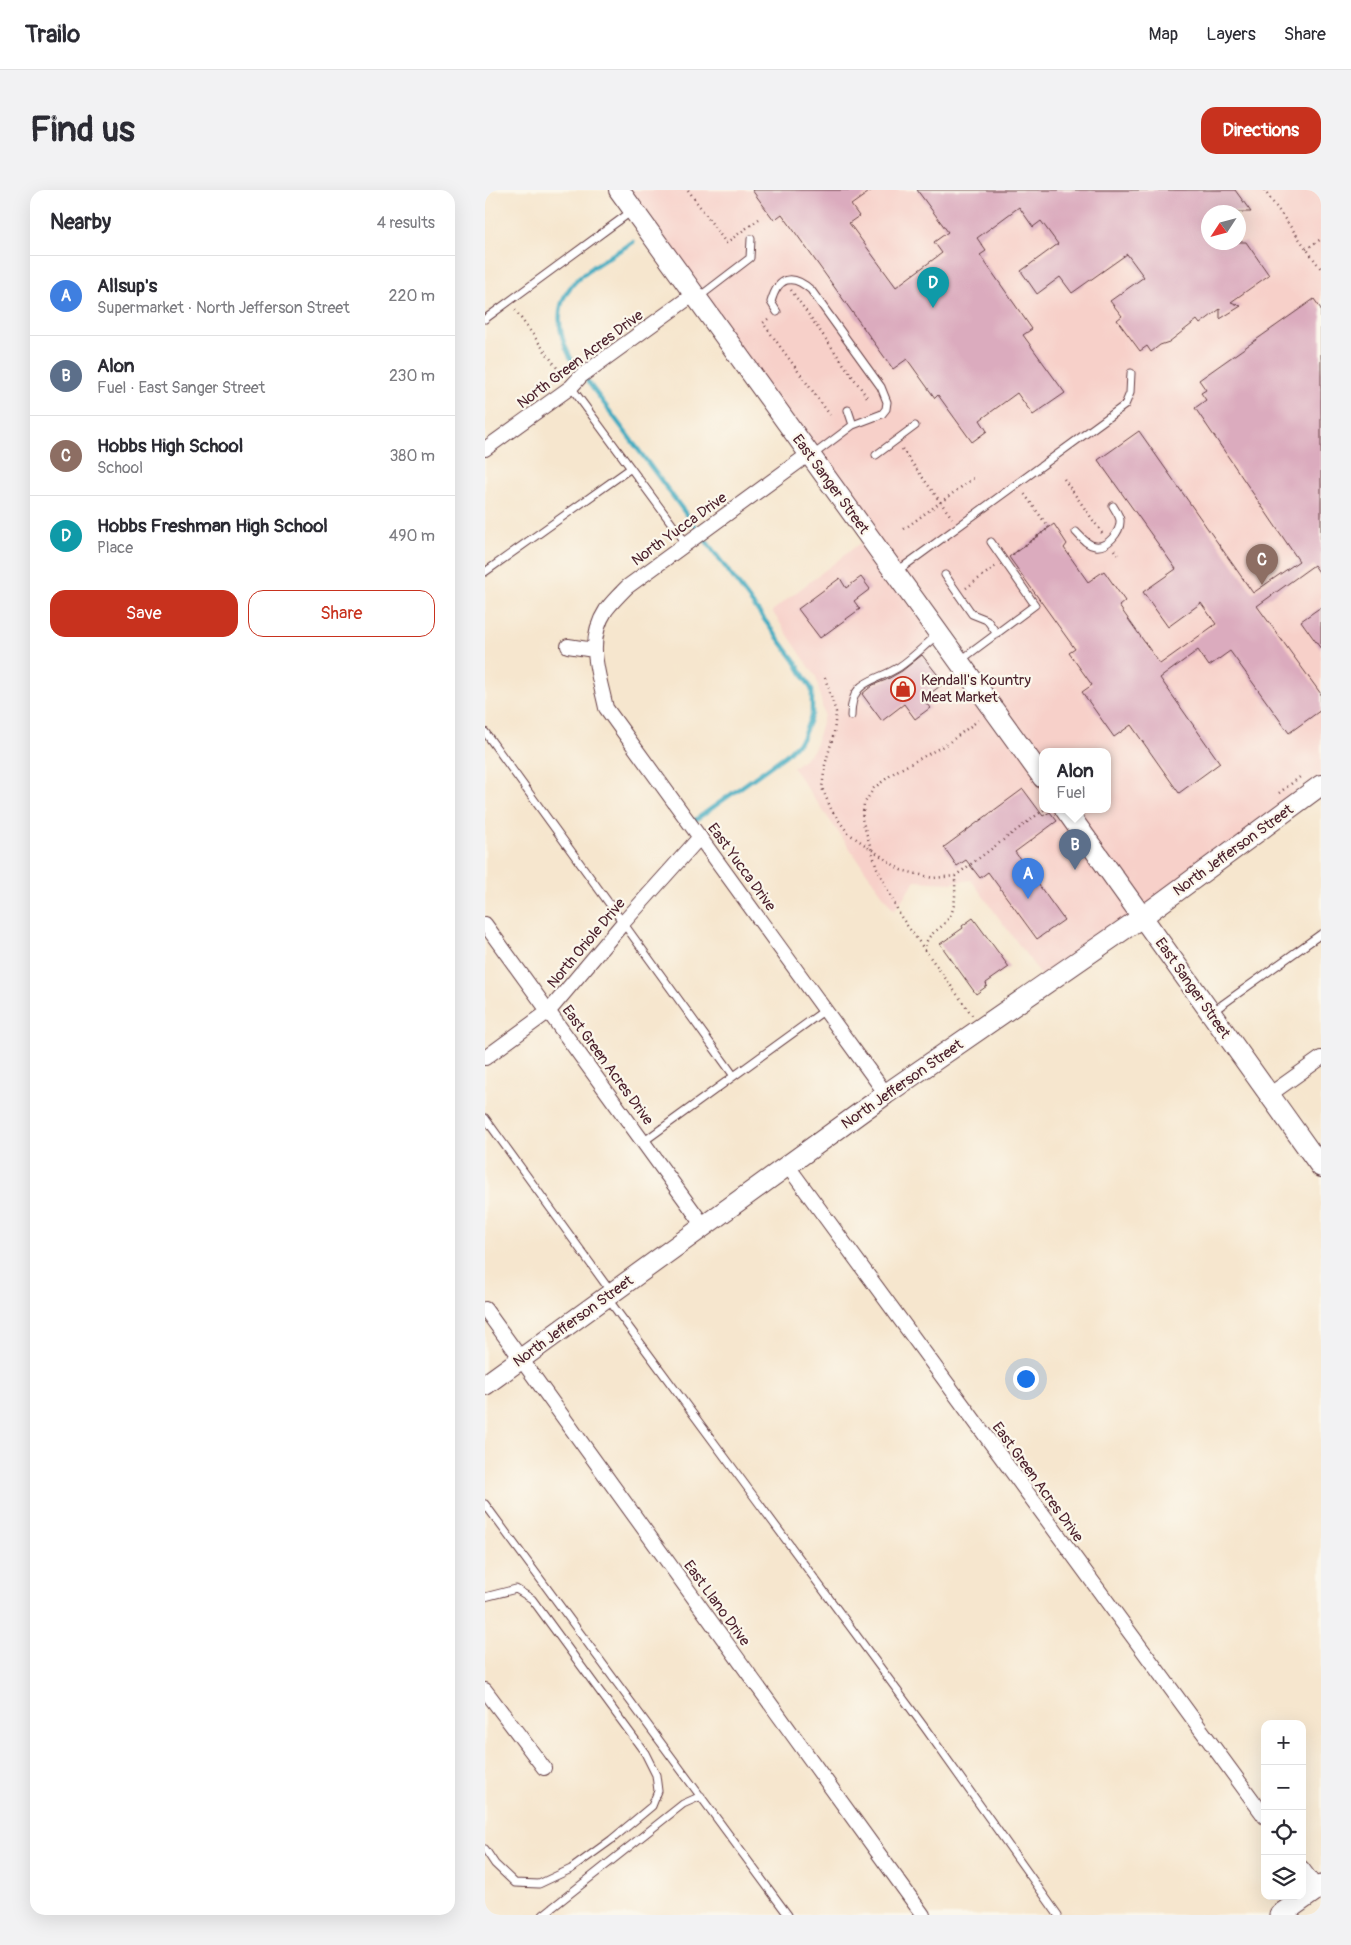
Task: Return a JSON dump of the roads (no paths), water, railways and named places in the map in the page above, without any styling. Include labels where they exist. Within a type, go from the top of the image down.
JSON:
[{"type":"main road","name":"East Sanger Street","points":[[619,190],[1039,773]]},
{"type":"main road","name":"North Jefferson Street","points":[[485,1385],[886,1094],[1142,917],[1321,785]]},
{"type":"main road","name":"East Sanger Street","points":[[1068,813],[1321,1167]]},
{"type":"main road","points":[[1281,1915],[1319,1887]]},
{"type":"street","name":"North Green Acres Drive","points":[[485,450],[571,387],[586,372],[695,296]]},
{"type":"street","name":"North Yucca Drive","points":[[594,650],[599,626],[606,611],[627,586],[810,455]]},
{"type":"street","points":[[568,646],[594,650]]},
{"type":"street","name":"East Yucca Drive","points":[[594,650],[606,708],[886,1094]]},
{"type":"street","name":"North Oriole Drive","points":[[485,1058],[549,1011],[623,923],[700,837]]},
{"type":"street","name":"East Green Acres Drive","points":[[485,924],[704,1226]]},
{"type":"street","points":[[1269,1095],[1321,1058]]},
{"type":"street","name":"East Green Acres Drive","points":[[787,1165],[1261,1812]]},
{"type":"street","name":"East Llano Drive","points":[[485,1309],[923,1915]]},
{"type":"street","points":[[485,1690],[544,1768]]},
{"type":"street","points":[[1306,1872],[1319,1887]]},
{"type":"lane","points":[[485,319],[633,210]]},
{"type":"lane","points":[[695,296],[750,258],[751,239]]},
{"type":"lane","points":[[774,314],[771,302],[776,289],[784,281],[791,278],[803,282],[811,290],[881,387],[887,402],[886,409],[882,414],[853,425],[810,455]]},
{"type":"lane","points":[[895,573],[1125,405],[1130,393],[1131,373]]},
{"type":"lane","points":[[571,387],[631,468],[697,536]]},
{"type":"lane","points":[[848,410],[853,425]]},
{"type":"lane","points":[[876,455],[915,426]]},
{"type":"lane","points":[[485,572],[631,468]]},
{"type":"lane","points":[[1076,532],[1083,540],[1093,546],[1101,546],[1108,542],[1114,537],[1120,522],[1113,506]]},
{"type":"lane","points":[[959,662],[1035,605],[991,542]]},
{"type":"lane","points":[[945,576],[972,614],[987,620],[997,634]]},
{"type":"lane","points":[[851,716],[851,703],[855,693],[871,679],[899,667],[939,634]]},
{"type":"lane","points":[[485,732],[733,1076]]},
{"type":"lane","points":[[1210,1013],[1321,934]]},
{"type":"lane","points":[[643,1142],[825,1010]]},
{"type":"lane","points":[[485,1118],[609,1295],[925,1728],[1058,1915]]},
{"type":"lane","points":[[485,1504],[788,1915]]},
{"type":"lane","points":[[485,1598],[517,1589],[532,1599],[645,1753],[656,1775],[658,1791],[652,1806],[611,1840],[571,1869],[539,1884],[515,1884],[495,1864],[485,1848]]},
{"type":"lane","points":[[543,1915],[683,1804],[701,1796]]},
{"type":"waterway","points":[[633,242],[583,275],[571,287],[563,300],[559,316],[562,336],[571,359],[795,661],[812,690],[812,714],[802,739],[786,755],[691,823]]},
{"type":"place","name":"Hobbs Freshman High School","points":[[933,308]]},
{"type":"place","name":"Hobbs High School","points":[[1262,585]]},
{"type":"place","name":"Kendall's Kountry Meat Market","points":[[903,689]]},
{"type":"place","name":"Alon","points":[[1075,870]]},
{"type":"place","name":"Allsup's","points":[[1028,899]]}]
